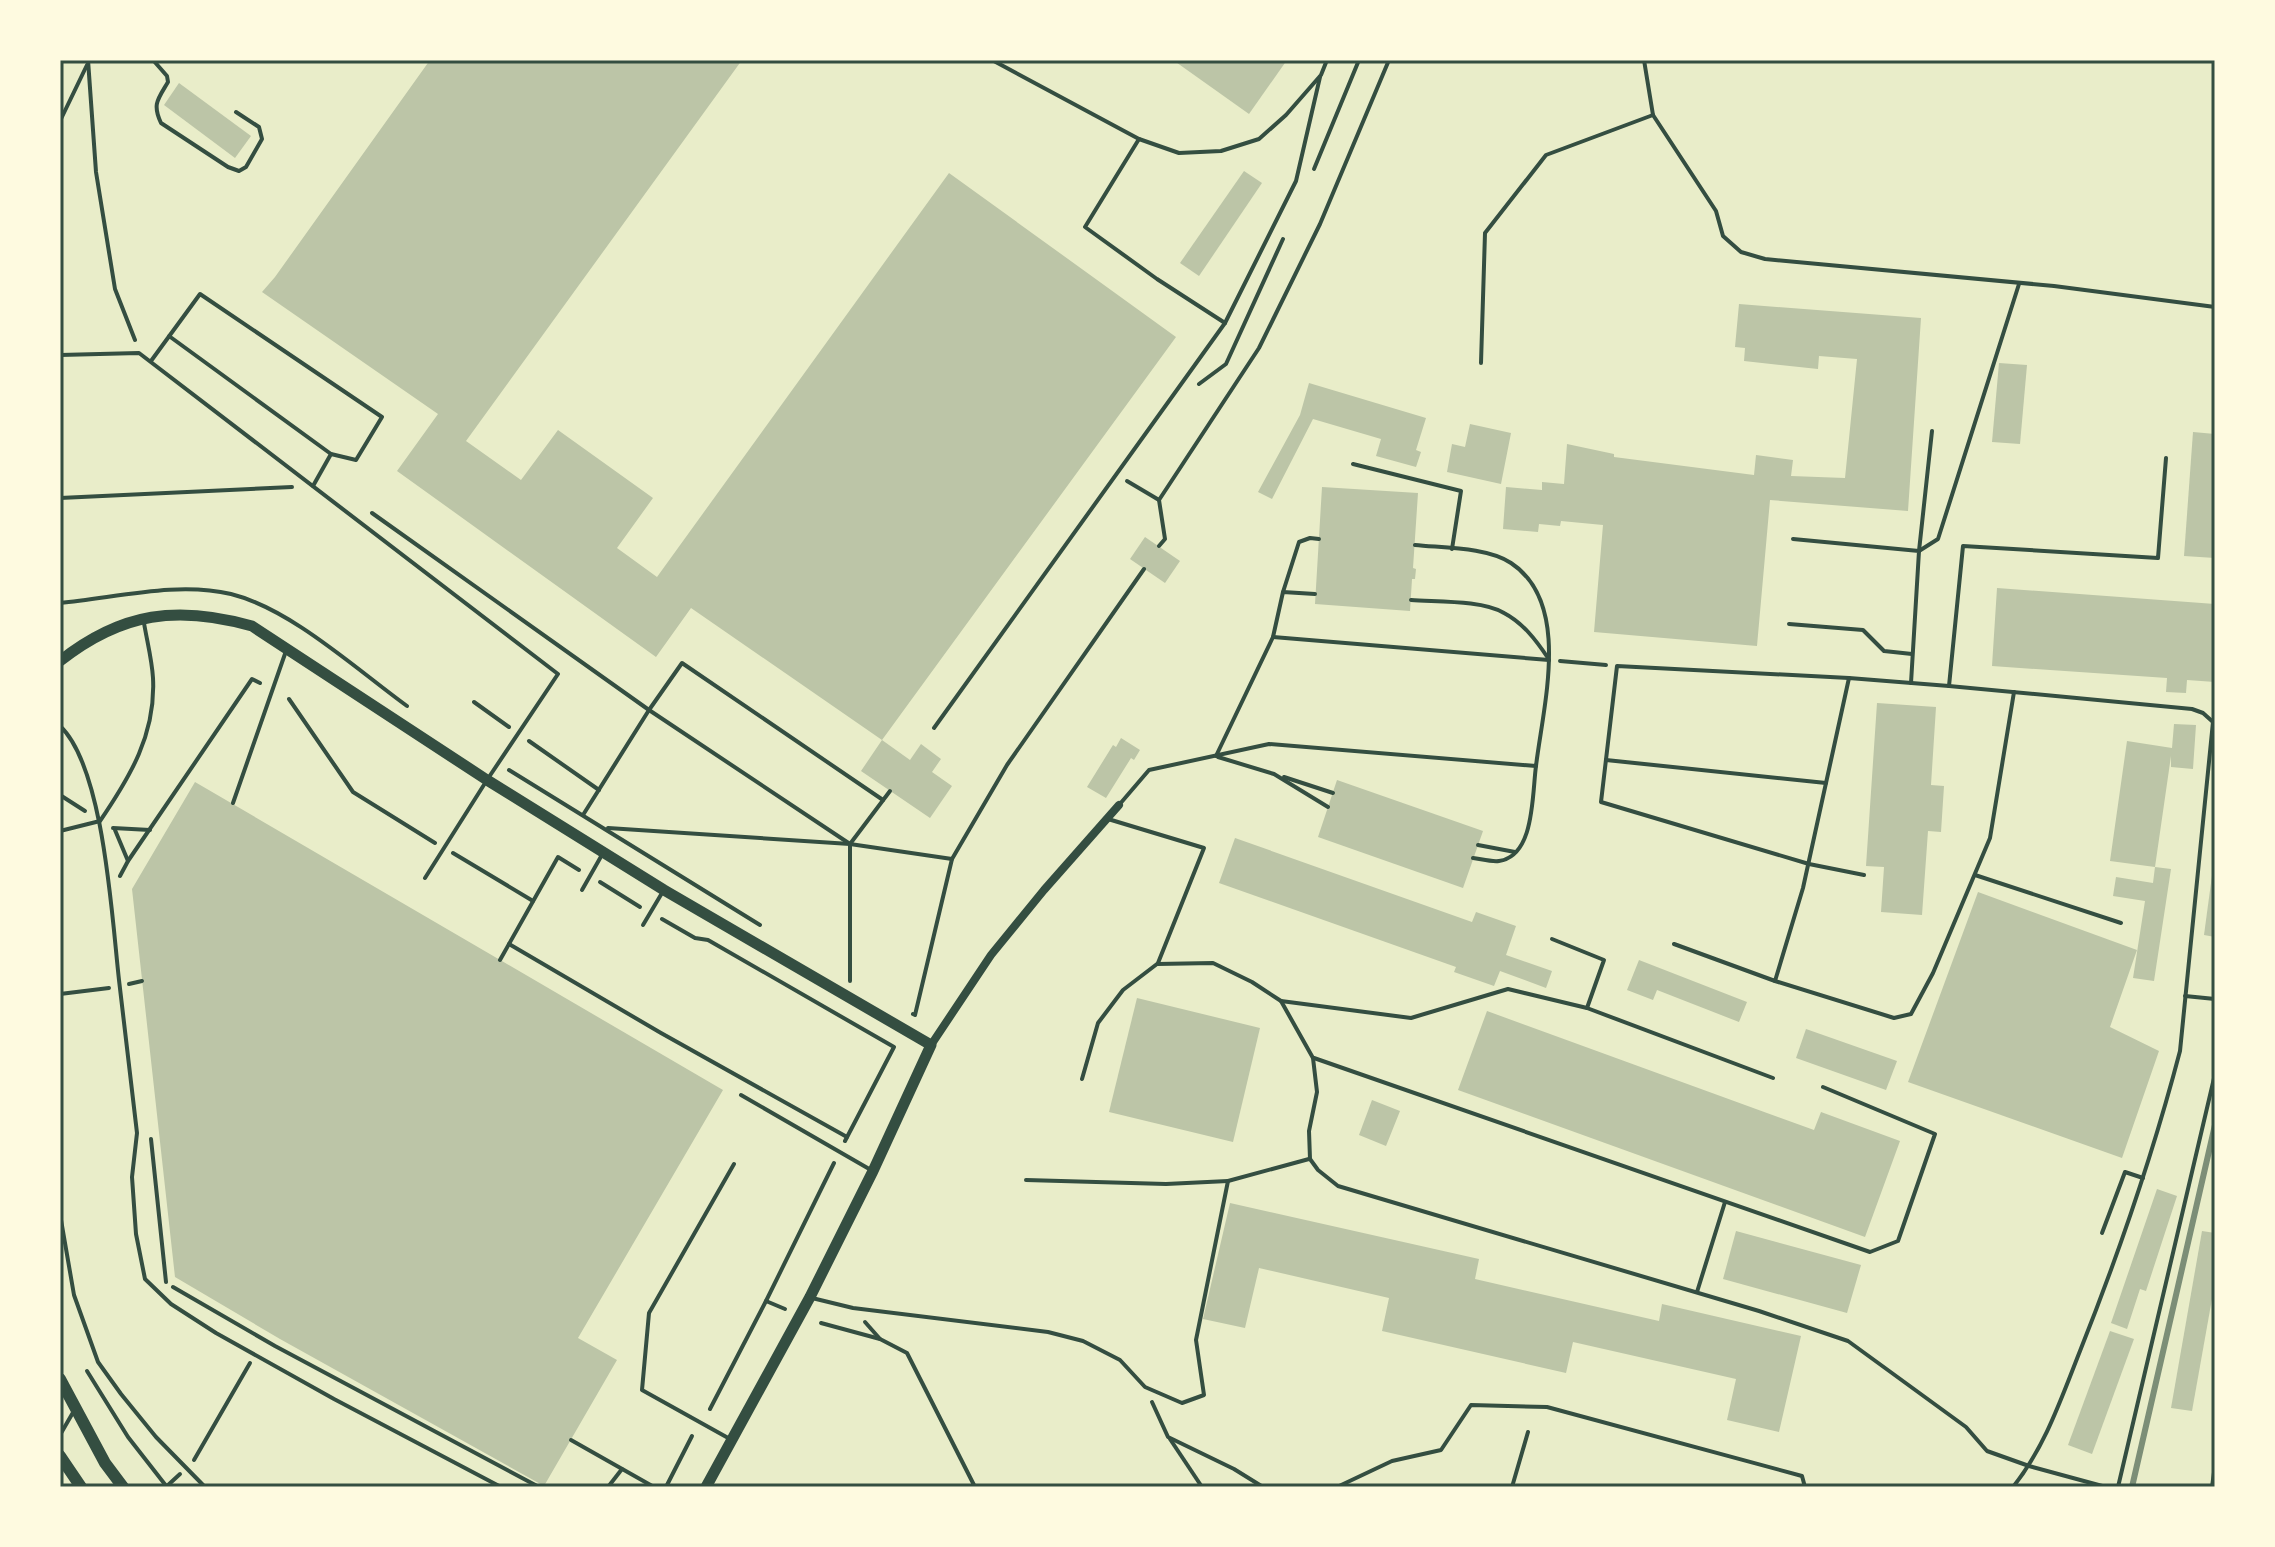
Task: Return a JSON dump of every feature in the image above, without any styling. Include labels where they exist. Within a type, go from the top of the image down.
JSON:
[{"type":"main road","points":[[60,1379],[105,1463],[123,1487]]},
{"type":"main road","points":[[60,1456],[81,1487]]},
{"type":"street","points":[[60,661],[97,635],[143,618],[194,614],[252,626],[603,853],[931,1045]]},
{"type":"street","points":[[706,1487],[810,1297],[931,1045],[991,955],[1119,805]]},
{"type":"lane","points":[[153,60],[167,76],[168,82],[157,100],[155,112],[161,123],[239,171],[246,167],[262,139],[259,127],[236,112]]},
{"type":"lane","points":[[992,60],[1139,139],[1179,153],[1221,151],[1259,139],[1286,115],[1321,75]]},
{"type":"lane","points":[[934,728],[1225,323],[1296,181],[1327,60]]},
{"type":"lane","points":[[1644,60],[1653,115],[1716,211],[1723,236],[1741,252],[1765,259],[2019,283],[2215,307]]},
{"type":"lane","points":[[1481,363],[1485,233],[1546,155],[1653,115]]},
{"type":"lane","points":[[1139,139],[1085,227],[1225,323]]},
{"type":"lane","points":[[1793,539],[1919,551],[1938,539],[2019,283]]},
{"type":"lane","points":[[151,361],[169,336],[200,294],[382,417],[356,460],[331,454],[169,336]]},
{"type":"lane","points":[[60,355],[139,353],[558,674],[425,878]]},
{"type":"lane","points":[[1911,683],[1919,551],[1932,431]]},
{"type":"lane","points":[[313,486],[331,454]]},
{"type":"lane","points":[[1949,686],[1963,546],[2158,558],[2166,458]]},
{"type":"lane","points":[[1353,464],[1461,491],[1452,549]]},
{"type":"lane","points":[[1216,756],[1273,637],[1299,542],[1319,539]]},
{"type":"lane","points":[[1415,545],[1487,553],[1510,562],[1527,576],[1548,620],[1549,660],[1527,837],[1518,853],[1499,861],[1473,858]]},
{"type":"lane","points":[[1283,592],[1315,594]]},
{"type":"lane","points":[[1411,600],[1502,611],[1535,638],[1549,660]]},
{"type":"lane","points":[[60,831],[100,821],[138,760],[149,730],[153,703],[153,677],[143,618]]},
{"type":"lane","points":[[1789,624],[1863,630],[1884,651],[1912,654]]},
{"type":"lane","points":[[1273,637],[1549,660]]},
{"type":"lane","points":[[233,803],[287,650]]},
{"type":"lane","points":[[1864,875],[1809,864],[1601,802],[1617,666],[1949,686],[2192,709],[2214,721],[2180,1051],[2167,1101],[2117,1260],[2046,1438],[2013,1487]]},
{"type":"lane","points":[[1775,981],[1809,864],[1849,678]]},
{"type":"lane","points":[[1674,944],[1775,981],[1894,1018],[1911,1014],[1933,973],[1990,838],[2014,692]]},
{"type":"lane","points":[[60,726],[69,734],[80,756],[100,821],[137,1133],[132,1177],[136,1234],[145,1279],[171,1304],[255,1355],[501,1487]]},
{"type":"lane","points":[[1119,805],[1149,770],[1269,744],[1536,766]]},
{"type":"lane","points":[[1216,756],[1333,793]]},
{"type":"lane","points":[[1606,760],[1826,783]]},
{"type":"lane","points":[[1274,774],[1328,807]]},
{"type":"lane","points":[[1082,1079],[1098,1023],[1123,990],[1157,964],[1204,848],[1108,819]]},
{"type":"lane","points":[[1478,845],[1518,853]]},
{"type":"lane","points":[[582,890],[603,853]]},
{"type":"lane","points":[[1975,875],[2121,923]]},
{"type":"lane","points":[[643,925],[664,890]]},
{"type":"lane","points":[[1552,939],[1604,960],[1587,1008]]},
{"type":"lane","points":[[1157,964],[1213,963],[1252,982],[1281,1001],[1411,1018],[1508,989],[1587,1008],[1773,1078]]},
{"type":"lane","points":[[2185,996],[2215,999]]},
{"type":"lane","points":[[1281,1001],[1313,1058],[1317,1092],[1309,1131],[1310,1159],[1338,1186],[1848,1341],[1966,1427],[1987,1451],[2106,1487]]},
{"type":"lane","points":[[1313,1058],[1870,1252],[1898,1241],[1935,1134],[1823,1087]]},
{"type":"lane","points":[[2118,1487],[2215,1074]]},
{"type":"lane","points":[[741,1095],[873,1171]]},
{"type":"lane","points":[[1026,1180],[1166,1184],[1228,1181],[1310,1159]]},
{"type":"lane","points":[[732,1440],[642,1390],[649,1313],[734,1164]]},
{"type":"lane","points":[[2102,1233],[2125,1172],[2143,1178]]},
{"type":"lane","points":[[810,1297],[853,1308],[1048,1332],[1083,1341],[1120,1360],[1145,1387],[1182,1403],[1204,1395],[1196,1340],[1228,1181]]},
{"type":"lane","points":[[1697,1293],[1725,1202]]},
{"type":"lane","points":[[60,1214],[74,1295],[98,1362],[156,1437],[205,1487]]},
{"type":"lane","points":[[60,1435],[75,1409]]},
{"type":"lane","points":[[1512,1487],[1528,1432]]},
{"type":"lane","points":[[571,1440],[654,1487]]},
{"type":"lane","points":[[2212,1487],[2215,1465]]},
{"type":"lane","points":[[608,1487],[622,1469]]},
{"type":"path","points":[[1159,546],[1165,539],[1159,500],[1259,348],[1320,224],[1389,60]]},
{"type":"path","points":[[60,121],[88,62]]},
{"type":"path","points":[[88,62],[96,172],[115,289],[139,353]]},
{"type":"path","points":[[1127,481],[1159,500]]},
{"type":"path","points":[[60,498],[313,486]]},
{"type":"path","points":[[370,511],[649,710],[850,844]]},
{"type":"path","points":[[915,1015],[952,859],[1007,765],[1144,569]]},
{"type":"path","points":[[1549,660],[1617,666]]},
{"type":"path","points":[[583,815],[682,663],[883,800]]},
{"type":"path","points":[[120,876],[252,679],[260,683]]},
{"type":"path","points":[[289,699],[353,792],[533,901]]},
{"type":"path","points":[[474,702],[599,790]]},
{"type":"path","points":[[850,981],[850,844],[890,791]]},
{"type":"path","points":[[61,796],[87,813]]},
{"type":"path","points":[[128,861],[113,828],[150,830]]},
{"type":"path","points":[[605,828],[850,844],[952,859]]},
{"type":"path","points":[[500,960],[558,857],[650,913],[695,938],[708,940],[894,1047],[710,1409]]},
{"type":"path","points":[[509,944],[674,1041],[847,1137]]},
{"type":"path","points":[[60,994],[120,987],[142,981]]},
{"type":"path","points":[[149,1125],[167,1283],[275,1346],[539,1487]]},
{"type":"path","points":[[766,1301],[785,1309]]},
{"type":"path","points":[[853,1308],[880,1339]]},
{"type":"path","points":[[821,1323],[880,1339],[907,1353],[975,1487]]},
{"type":"path","points":[[167,1486],[196,1458],[255,1355],[275,1346],[280,1339]]},
{"type":"path","points":[[1145,1387],[1168,1437],[1202,1487]]},
{"type":"path","points":[[1337,1487],[1392,1461],[1441,1450],[1471,1405],[1547,1407],[1802,1476],[1805,1487]]},
{"type":"path","points":[[666,1487],[692,1436]]},
{"type":"path","points":[[1168,1437],[1234,1469],[1263,1487]]},
{"type":"building","points":[[430,60],[742,60],[466,441],[521,480],[558,430],[653,498],[617,548],[657,577],[949,173],[1176,337],[882,740],[691,608],[656,657],[397,471],[438,414],[262,292]]},
{"type":"building","points":[[1173,60],[1287,60],[1249,114]]},
{"type":"building","points":[[179,83],[251,136],[235,158],[164,105]]},
{"type":"building","points":[[1244,171],[1262,183],[1199,276],[1180,263]]},
{"type":"building","points":[[1739,304],[1921,318],[1908,511],[1770,500],[1757,646],[1594,632],[1603,525],[1561,521],[1560,526],[1539,524],[1538,532],[1503,529],[1506,487],[1542,490],[1542,482],[1564,484],[1567,444],[1614,454],[1614,457],[1754,475],[1756,455],[1793,460],[1791,476],[1845,478],[1857,359],[1819,356],[1818,369],[1744,361],[1745,348],[1735,347]]},
{"type":"building","points":[[1999,363],[2027,365],[2020,444],[1992,442]]},
{"type":"building","points":[[1309,383],[1426,418],[1416,450],[1421,452],[1416,467],[1376,456],[1381,439],[1313,419],[1272,499],[1258,492],[1300,415]]},
{"type":"building","points":[[1470,424],[1511,433],[1501,484],[1447,472],[1452,444],[1465,447]]},
{"type":"building","points":[[2193,432],[2215,434],[2215,558],[2184,556]]},
{"type":"building","points":[[1322,487],[1418,493],[1413,568],[1416,569],[1415,579],[1412,579],[1410,611],[1315,604]]},
{"type":"building","points":[[1145,537],[1180,561],[1165,583],[1130,559]]},
{"type":"building","points":[[1997,588],[2215,604],[2215,682],[2187,680],[2186,693],[2166,692],[2167,678],[1992,666]]},
{"type":"building","points":[[1877,703],[1936,707],[1931,785],[1944,786],[1941,832],[1928,831],[1922,915],[1881,912],[1884,867],[1866,866]]},
{"type":"building","points":[[2174,724],[2196,725],[2193,769],[2171,767],[2171,756],[2155,867],[2110,861],[2127,741],[2172,748]]},
{"type":"building","points":[[1121,738],[1140,750],[1134,760],[1131,758],[1106,798],[1087,787],[1113,745],[1116,747]]},
{"type":"building","points":[[882,740],[910,760],[921,744],[941,759],[932,772],[952,786],[930,818],[861,771]]},
{"type":"building","points":[[1337,780],[1483,831],[1463,888],[1318,837]]},
{"type":"building","points":[[195,782],[723,1090],[578,1338],[617,1360],[544,1486],[175,1277],[132,889]]},
{"type":"building","points":[[1235,838],[1472,922],[1476,912],[1516,926],[1506,955],[1552,971],[1546,988],[1500,971],[1494,986],[1454,972],[1456,967],[1219,883]]},
{"type":"building","points":[[2155,867],[2171,869],[2154,981],[2133,978],[2145,901],[2113,896],[2116,877],[2153,883]]},
{"type":"building","points":[[2215,868],[2215,937],[2204,935]]},
{"type":"building","points":[[1978,892],[2137,950],[2110,1027],[2159,1051],[2122,1158],[1908,1082]]},
{"type":"building","points":[[1639,960],[1747,1002],[1739,1022],[1657,990],[1653,1000],[1627,990]]},
{"type":"building","points":[[1137,998],[1260,1028],[1233,1142],[1109,1112]]},
{"type":"building","points":[[1487,1011],[1814,1130],[1821,1112],[1900,1141],[1865,1237],[1458,1090]]},
{"type":"building","points":[[1806,1029],[1897,1061],[1886,1090],[1796,1058]]},
{"type":"building","points":[[1372,1100],[1400,1111],[1386,1146],[1359,1135]]},
{"type":"building","points":[[2157,1189],[2177,1196],[2146,1291],[2140,1289],[2127,1329],[2111,1323]]},
{"type":"building","points":[[1230,1203],[1479,1259],[1475,1279],[1659,1321],[1662,1304],[1801,1336],[1779,1432],[1727,1420],[1736,1379],[1573,1342],[1566,1373],[1382,1331],[1389,1298],[1259,1268],[1245,1328],[1203,1319]]},
{"type":"building","points":[[1736,1231],[1861,1265],[1847,1313],[1723,1279]]},
{"type":"building","points":[[2202,1231],[2215,1233],[2215,1282],[2192,1411],[2171,1408]]},
{"type":"building","points":[[2110,1331],[2134,1339],[2092,1454],[2068,1445]]},
{"type":"railway","points":[[2132,1487],[2215,1125]]}]
